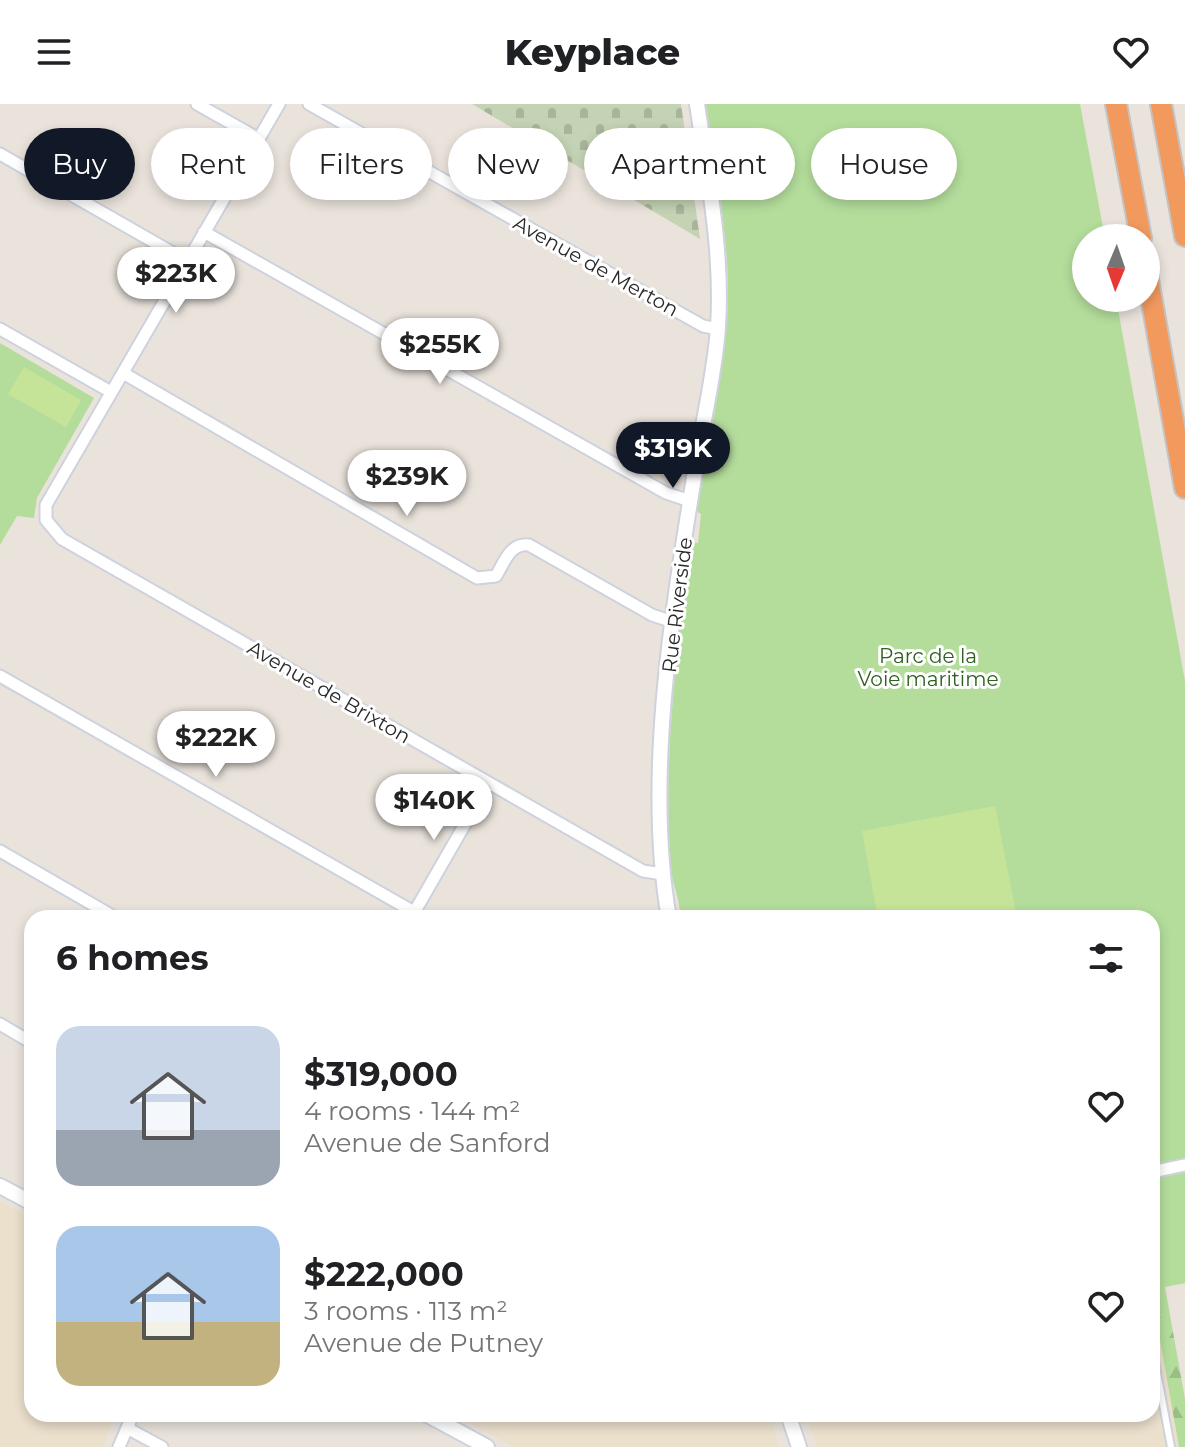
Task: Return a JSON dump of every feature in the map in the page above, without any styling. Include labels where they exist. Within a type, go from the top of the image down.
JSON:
[{"type":"highway","points":[[1116,104],[1138,224]]},
{"type":"highway","points":[[1161,104],[1185,236]]},
{"type":"highway","points":[[1154,312],[1185,488]]},
{"type":"street","points":[[197,104],[239,128]]},
{"type":"street","points":[[263,128],[279,104]]},
{"type":"street","name":"Avenue de Merton","points":[[309,104],[703,326],[718,329]]},
{"type":"street","name":"Rue Riverside","points":[[668,910],[663,874],[662,762],[673,622],[718,329],[719,262],[697,104]]},
{"type":"street","points":[[0,154],[187,261]]},
{"type":"street","points":[[0,329],[111,392],[222,200]]},
{"type":"street","points":[[204,232],[666,493],[690,501]]},
{"type":"street","points":[[123,373],[477,578],[496,576],[513,548],[519,544],[529,545],[652,615],[673,622]]},
{"type":"street","name":"Avenue de Brixton","points":[[111,392],[46,505],[46,520],[62,539],[643,871],[663,874]]},
{"type":"street","points":[[0,676],[403,910]]},
{"type":"street","points":[[415,910],[488,784]]},
{"type":"street","points":[[0,851],[102,910]]},
{"type":"street","points":[[0,1024],[24,1038]]},
{"type":"street","points":[[1160,1170],[1185,1165]]},
{"type":"street","points":[[0,1186],[24,1199]]},
{"type":"street","points":[[119,1447],[130,1422]]},
{"type":"street","points":[[441,1422],[487,1447]]},
{"type":"street","points":[[791,1422],[799,1447]]},
{"type":"street","points":[[127,1428],[162,1447]]},
{"type":"lane","points":[[1160,1389],[1171,1447]]},
{"type":"shaded area","points":[[0,1201],[24,1214],[24,1422],[113,1422],[102,1447],[0,1447]]},
{"type":"shaded area","points":[[1160,1340],[1179,1447],[817,1447],[809,1422],[1160,1422]]},
{"type":"shaded area","points":[[468,1422],[772,1422],[780,1447],[513,1447]]},
{"type":"green space","points":[[472,104],[681,104],[684,128],[584,128],[584,170],[568,161],[568,128],[513,128]]},
{"type":"green space","name":"Parc de la Voie maritime","points":[[706,104],[1080,104],[1102,224],[1072,224],[1072,312],[1119,312],[1185,681],[1185,1283],[1160,1288],[1160,910],[680,910],[672,873],[669,827],[672,704],[692,542],[698,543],[701,514],[697,512],[721,375],[727,320],[727,269],[720,200],[795,200],[795,128],[709,128]]},
{"type":"green space","points":[[634,200],[695,200],[700,239]]},
{"type":"green space","points":[[0,343],[94,398],[37,498],[34,518],[17,516],[0,545]]},
{"type":"green space","points":[[24,367],[81,400],[66,427],[8,394]]},
{"type":"green space","points":[[995,806],[1015,910],[877,910],[862,831]]},
{"type":"green space","points":[[1160,1209],[1185,1283],[1165,1287],[1185,1399],[1185,1447],[1179,1447],[1160,1340]]}]
